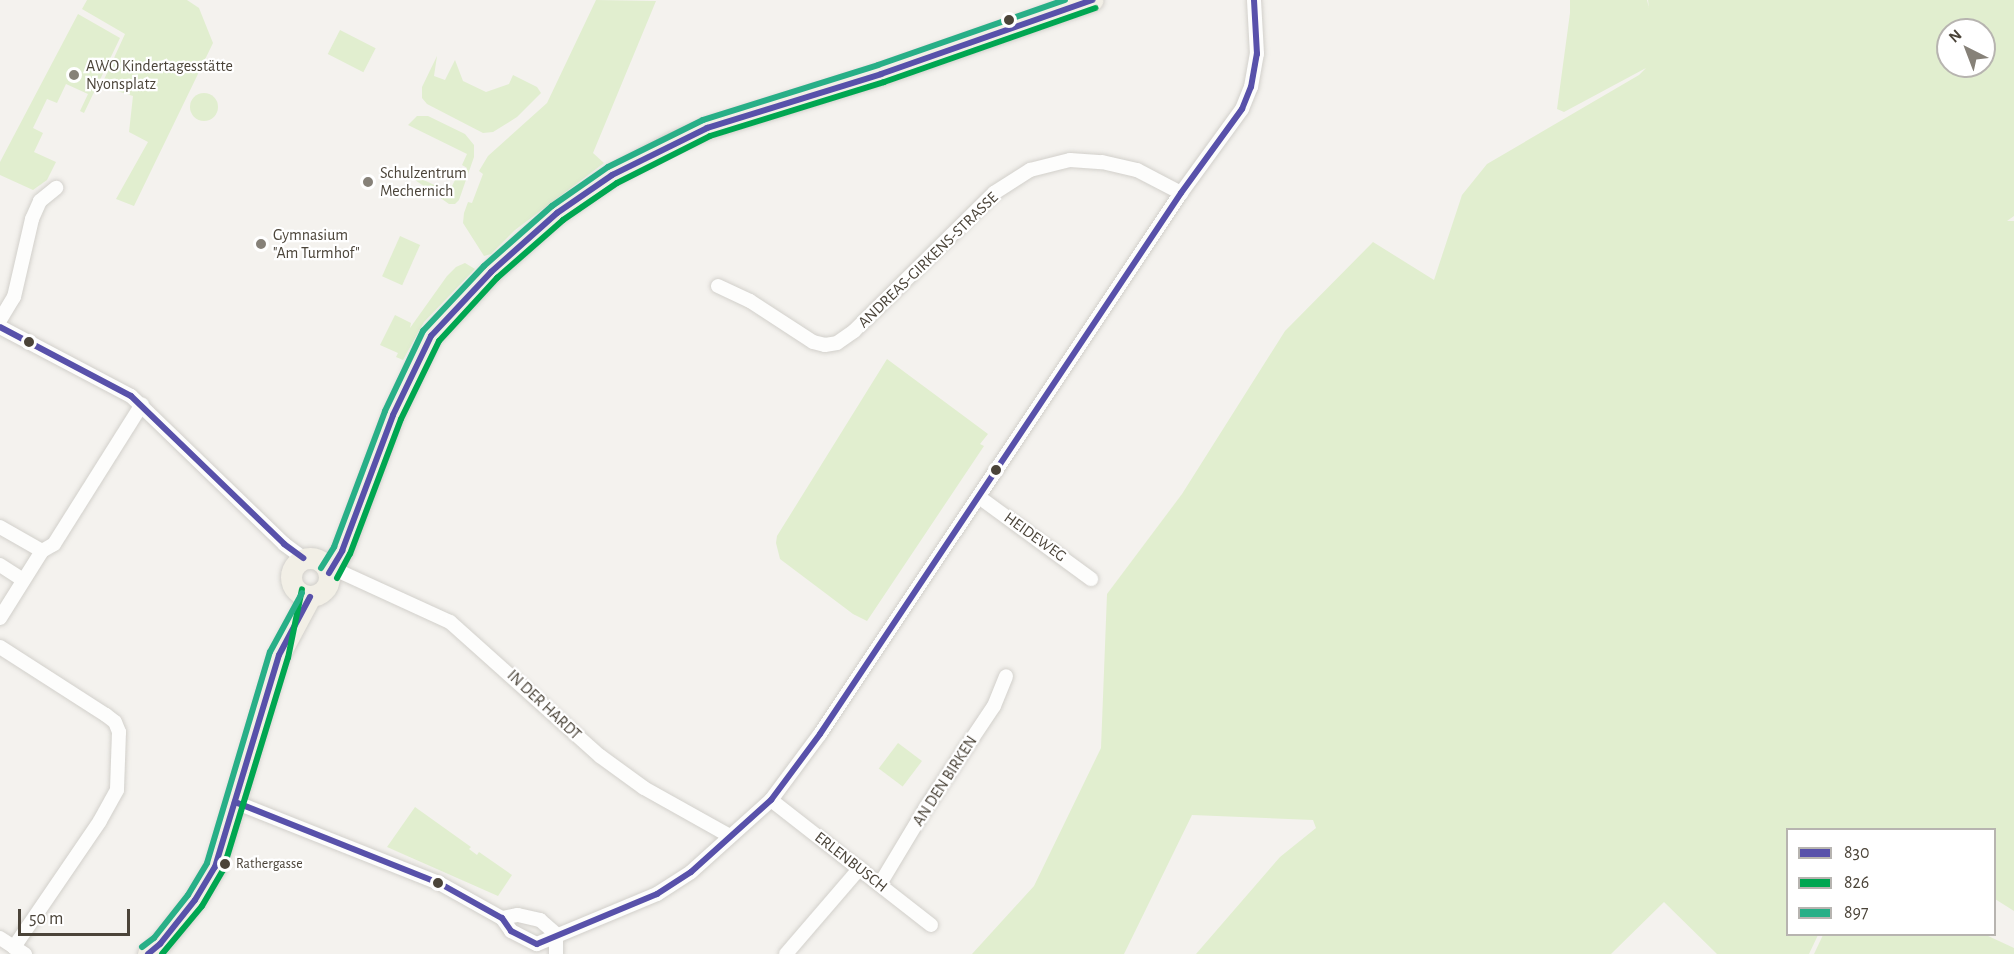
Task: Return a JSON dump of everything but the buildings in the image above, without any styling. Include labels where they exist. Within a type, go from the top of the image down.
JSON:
[{"type":"main road","points":[[321,565],[327,587],[318,595],[302,592],[290,573],[293,566],[321,565],[342,551],[356,508],[393,416],[431,336],[467,295],[525,240],[583,194],[636,162],[708,128],[881,74],[1092,0]]},
{"type":"main road","points":[[148,954],[160,944],[195,900],[215,867],[279,655],[302,592]]},
{"type":"street","points":[[235,802],[439,883],[502,918],[511,931],[537,944],[556,934],[657,894],[691,872],[771,800],[820,735],[1181,193],[1242,109],[1251,87],[1257,54],[1254,0]]},
{"type":"street","name":"ANDREAS-GIRKENS-STRASSE","points":[[718,286],[750,301],[813,342],[825,345],[837,343],[855,331],[994,193],[1030,170],[1070,160],[1102,162],[1137,171],[1181,193]]},
{"type":"street","points":[[0,320],[14,297],[32,219],[40,201],[56,188]]},
{"type":"street","name":"IN DER HARDT","points":[[0,327],[122,390],[142,404],[284,544],[321,565],[450,622],[477,643],[600,756],[644,788],[730,836]]},
{"type":"street","points":[[2,611],[42,551],[54,544],[142,404]]},
{"type":"street","name":"HEIDEWEG","points":[[979,497],[1090,579]]},
{"type":"street","points":[[0,527],[42,551]]},
{"type":"street","points":[[0,565],[23,580]]},
{"type":"street","points":[[0,647],[106,715],[115,722],[119,732],[117,790],[100,821],[20,950],[0,938]]},
{"type":"street","name":"AN DEN BIRKEN","points":[[880,884],[925,809],[994,706],[1006,676]]},
{"type":"street","name":"ERLENBUSCH","points":[[771,800],[931,925]]},
{"type":"street","points":[[786,954],[860,868]]},
{"type":"street","points":[[502,918],[518,915],[540,920],[556,934],[556,954]]},
{"type":"green space","points":[[87,0],[187,0],[199,8],[213,43],[134,206],[116,199],[148,142],[129,132],[133,96],[101,86],[125,34],[82,9]]},
{"type":"green space","points":[[596,0],[656,1],[593,153],[604,163],[515,230],[491,254],[484,256],[463,223],[468,202],[472,203],[483,174],[479,171],[488,156],[547,103]]},
{"type":"green space","points":[[1570,0],[1647,0],[1649,8],[1648,0],[2014,0],[2014,216],[2007,221],[2014,221],[2014,911],[1996,900],[1996,828],[1786,828],[1786,936],[1818,936],[1809,954],[1717,954],[1664,902],[1611,954],[1196,954],[1280,857],[1316,828],[1313,820],[1192,815],[1124,954],[972,954],[1034,886],[1101,748],[1107,594],[1182,494],[1285,331],[1373,242],[1434,280],[1462,195],[1487,164],[1639,75],[1646,68],[1564,112],[1557,109]]},
{"type":"green space","name":"AWO Kindertagesstätte Nyonsplatz","points":[[78,14],[120,38],[84,113],[80,111],[88,94],[66,84],[57,103],[47,99],[33,128],[43,133],[34,152],[56,162],[47,180],[33,190],[0,175],[0,162]]},
{"type":"green space","points":[[340,30],[376,48],[363,72],[328,54]]},
{"type":"green space","points":[[437,56],[434,76],[445,80],[455,60],[463,81],[486,92],[509,84],[513,75],[537,87],[541,93],[517,117],[493,132],[483,133],[427,104],[422,98],[422,87]]},
{"type":"green space","points":[[204,93],[214,97],[218,107],[214,117],[204,121],[194,117],[190,107],[194,97]]},
{"type":"green space","points":[[417,116],[428,116],[465,134],[474,145],[474,157],[459,200],[455,204],[449,204],[408,175],[409,173],[449,192],[456,178],[462,180],[467,168],[462,165],[467,154],[408,125]]},
{"type":"green space","points":[[400,236],[420,245],[402,285],[382,276]]},
{"type":"green space","points":[[465,263],[475,269],[424,322],[403,360],[396,357],[398,353],[380,345],[395,315],[411,323],[410,328],[447,276],[456,267]]},
{"type":"green space","points":[[887,359],[988,434],[980,444],[984,446],[867,621],[853,614],[780,559],[776,543],[777,536]]},
{"type":"green space","points":[[898,743],[922,761],[903,787],[879,769]]},
{"type":"green space","points":[[415,807],[471,847],[469,849],[477,855],[479,852],[512,875],[498,896],[387,847]]},
{"type":"green space","points":[[1823,936],[1988,936],[2014,948],[2014,954],[1814,954]]},
{"type":"transit line","name":"897","points":[[321,568],[334,547],[385,411],[423,331],[484,266],[552,206],[608,167],[703,120],[878,65],[1065,0]]},
{"type":"transit line","name":"830","points":[[329,573],[342,551],[393,415],[431,336],[491,272],[557,213],[612,175],[707,128],[881,74],[1092,0]]},
{"type":"transit line","name":"830","points":[[235,802],[439,883],[502,918],[511,931],[537,944],[657,894],[691,872],[771,800],[820,734],[1181,193],[1242,109],[1251,87],[1257,54],[1254,0]]},
{"type":"transit line","name":"826","points":[[337,578],[350,554],[401,419],[439,341],[497,278],[563,220],[617,183],[710,136],[884,82],[1095,8]]},
{"type":"transit line","name":"830","points":[[0,327],[131,396],[284,544],[303,558]]},
{"type":"transit line","name":"826","points":[[162,954],[202,906],[223,870],[288,658],[302,589]]},
{"type":"transit line","name":"897","points":[[142,947],[154,938],[188,895],[207,863],[270,652],[302,593]]},
{"type":"transit line","name":"830","points":[[148,954],[160,944],[195,900],[215,867],[279,655],[310,597]]},
{"type":"place","name":"AWO Kindertagesstätte Nyonsplatz","points":[[74,75]]},
{"type":"place","name":"Schulzentrum Mechernich","points":[[368,182]]},
{"type":"place","name":"Gymnasium \"Am Turmhof\"","points":[[261,244]]},
{"type":"place","name":"Rathergasse","points":[[225,864]]}]
